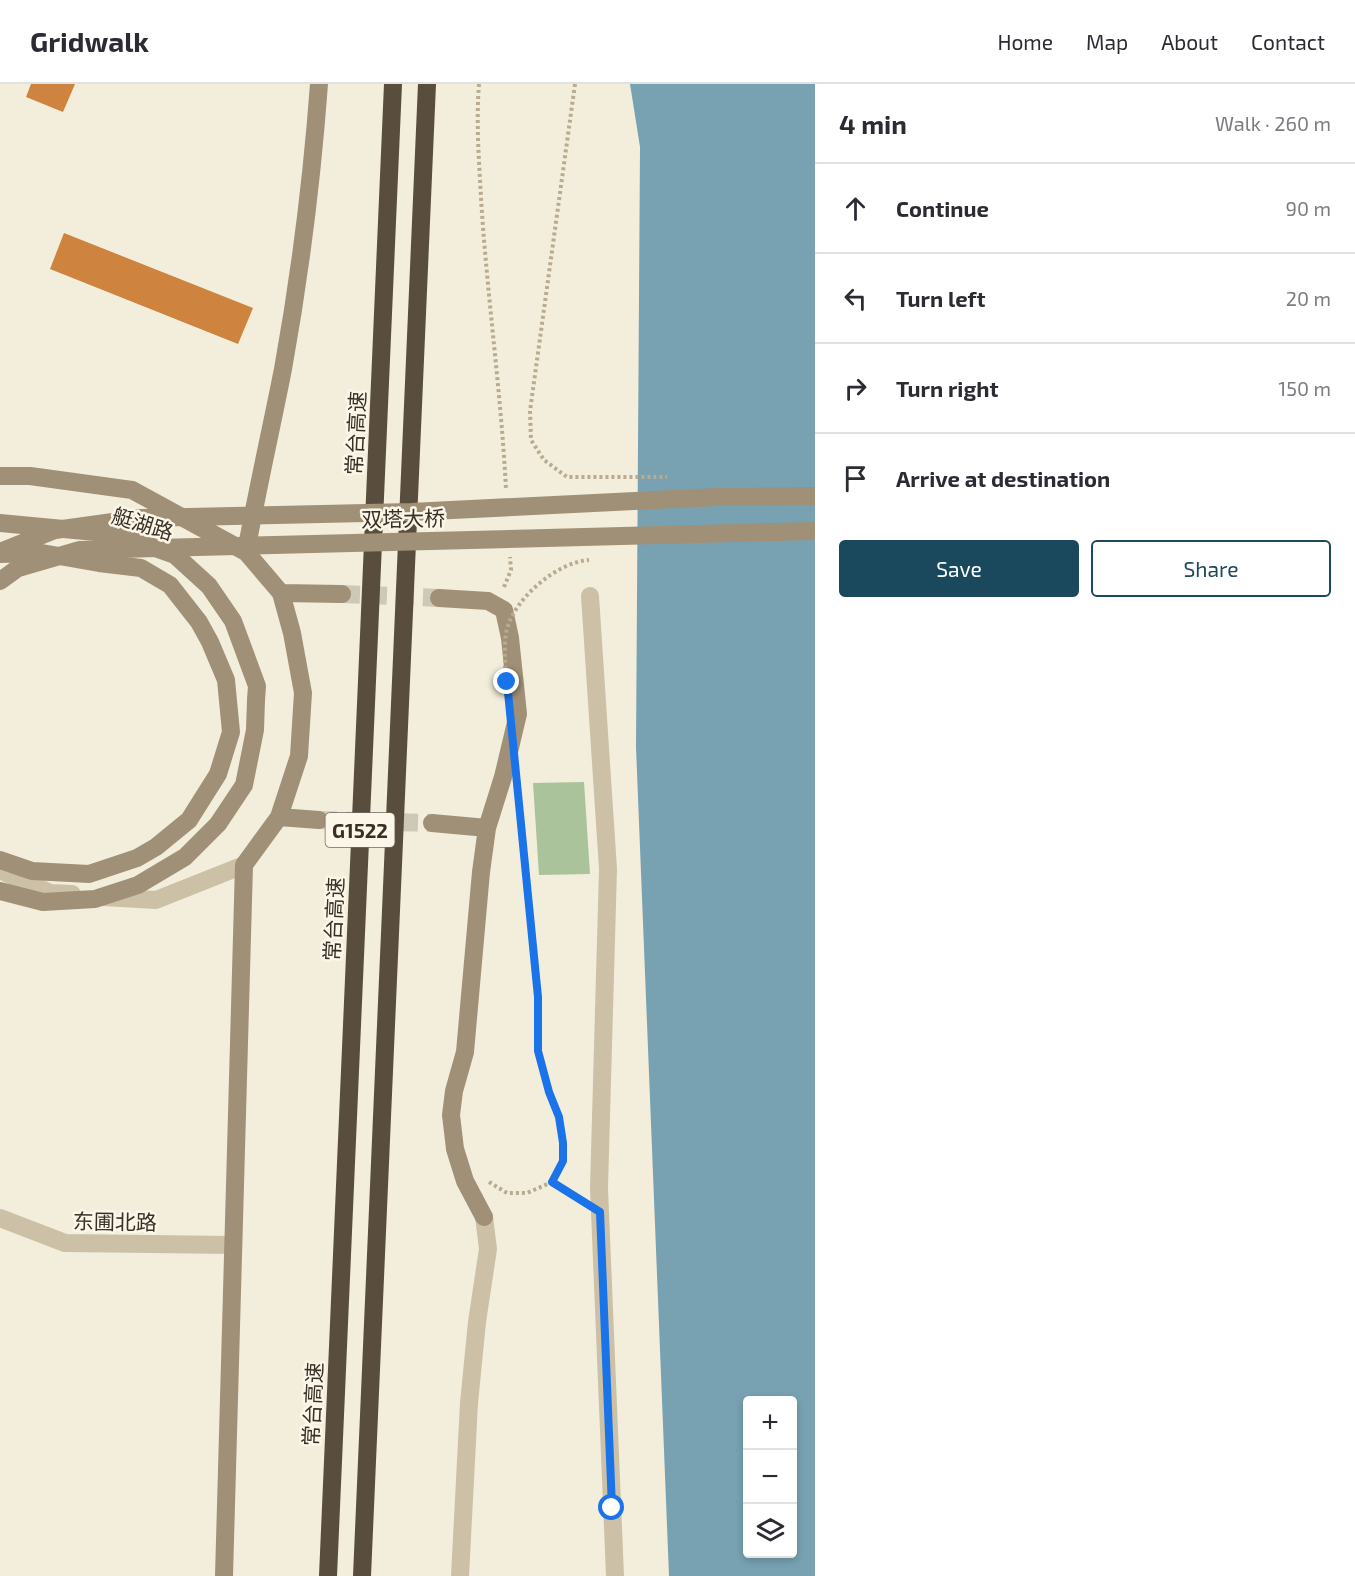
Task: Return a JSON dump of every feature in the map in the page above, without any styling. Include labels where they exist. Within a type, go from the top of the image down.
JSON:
[{"type":"highway","name":"常台高速","points":[[328,1576],[393,84]]},
{"type":"highway","name":"G1522","points":[[362,1576],[428,84]]},
{"type":"main road","points":[[246,552],[282,370],[304,238],[319,84]]},
{"type":"main road","points":[[0,476],[30,476],[132,490],[246,552],[281,593],[292,633],[303,693],[299,756],[279,817],[244,865],[224,1576]]},
{"type":"main road","name":"双塔大桥","points":[[0,553],[55,530],[142,519],[411,512],[704,498],[815,496]]},
{"type":"main road","name":"艇湖路","points":[[0,523],[116,534],[175,555],[209,586],[233,621],[257,686],[255,730],[244,785],[218,824],[185,856],[138,885],[94,899],[43,902],[0,891]]},
{"type":"main road","name":"双塔大桥","points":[[0,581],[18,568],[80,550],[815,531]]},
{"type":"main road","name":"艇湖路","points":[[0,553],[42,553],[141,568],[170,585],[199,622],[226,680],[231,732],[218,774],[189,820],[156,847],[136,858],[88,874],[32,871],[0,860]]},
{"type":"main road","points":[[281,593],[342,594]]},
{"type":"main road","points":[[439,598],[488,601],[504,610],[510,638],[518,714],[503,777],[487,828],[465,1052],[454,1091],[452,1115],[455,1149],[465,1181],[484,1217]]},
{"type":"main road","points":[[279,817],[319,820]]},
{"type":"main road","points":[[432,823],[487,828]]},
{"type":"street","points":[[590,596],[608,869],[600,1212],[615,1576]]},
{"type":"street","points":[[0,870],[50,893],[156,900],[244,865]]},
{"type":"street","points":[[460,1576],[469,1403],[477,1322],[488,1249],[484,1217]]},
{"type":"street","name":"东圃北路","points":[[0,1218],[65,1244],[233,1245]]},
{"type":"path","points":[[478,84],[476,119],[484,246],[503,427],[507,495]]},
{"type":"path","points":[[575,84],[530,411],[531,440],[544,460],[567,477],[674,477]]},
{"type":"path","points":[[488,601],[504,588],[511,570],[509,549]]},
{"type":"path","points":[[483,1176],[489,1183],[507,1193],[527,1193],[552,1182],[563,1161],[559,1117],[549,1092],[538,1051],[538,997],[505,666],[507,630],[516,608],[528,593],[562,568],[594,559]]},
{"type":"path","points":[[552,1182],[600,1212]]},
{"type":"green space","points":[[584,782],[590,874],[539,875],[533,783]]},
{"type":"water","points":[[630,84],[815,84],[815,1576],[669,1576],[636,747],[640,147]]},
{"type":"building","points":[[31,84],[75,84],[63,112],[26,97]]},
{"type":"building","points":[[64,233],[253,308],[238,344],[50,269]]},
{"type":"tunnel","points":[[342,594],[439,598]]},
{"type":"tunnel","points":[[319,820],[432,823]]},
{"type":"route","points":[[507,682],[538,997],[538,1051],[549,1092],[559,1117],[563,1143],[563,1161],[552,1182],[600,1212],[612,1508]]}]
